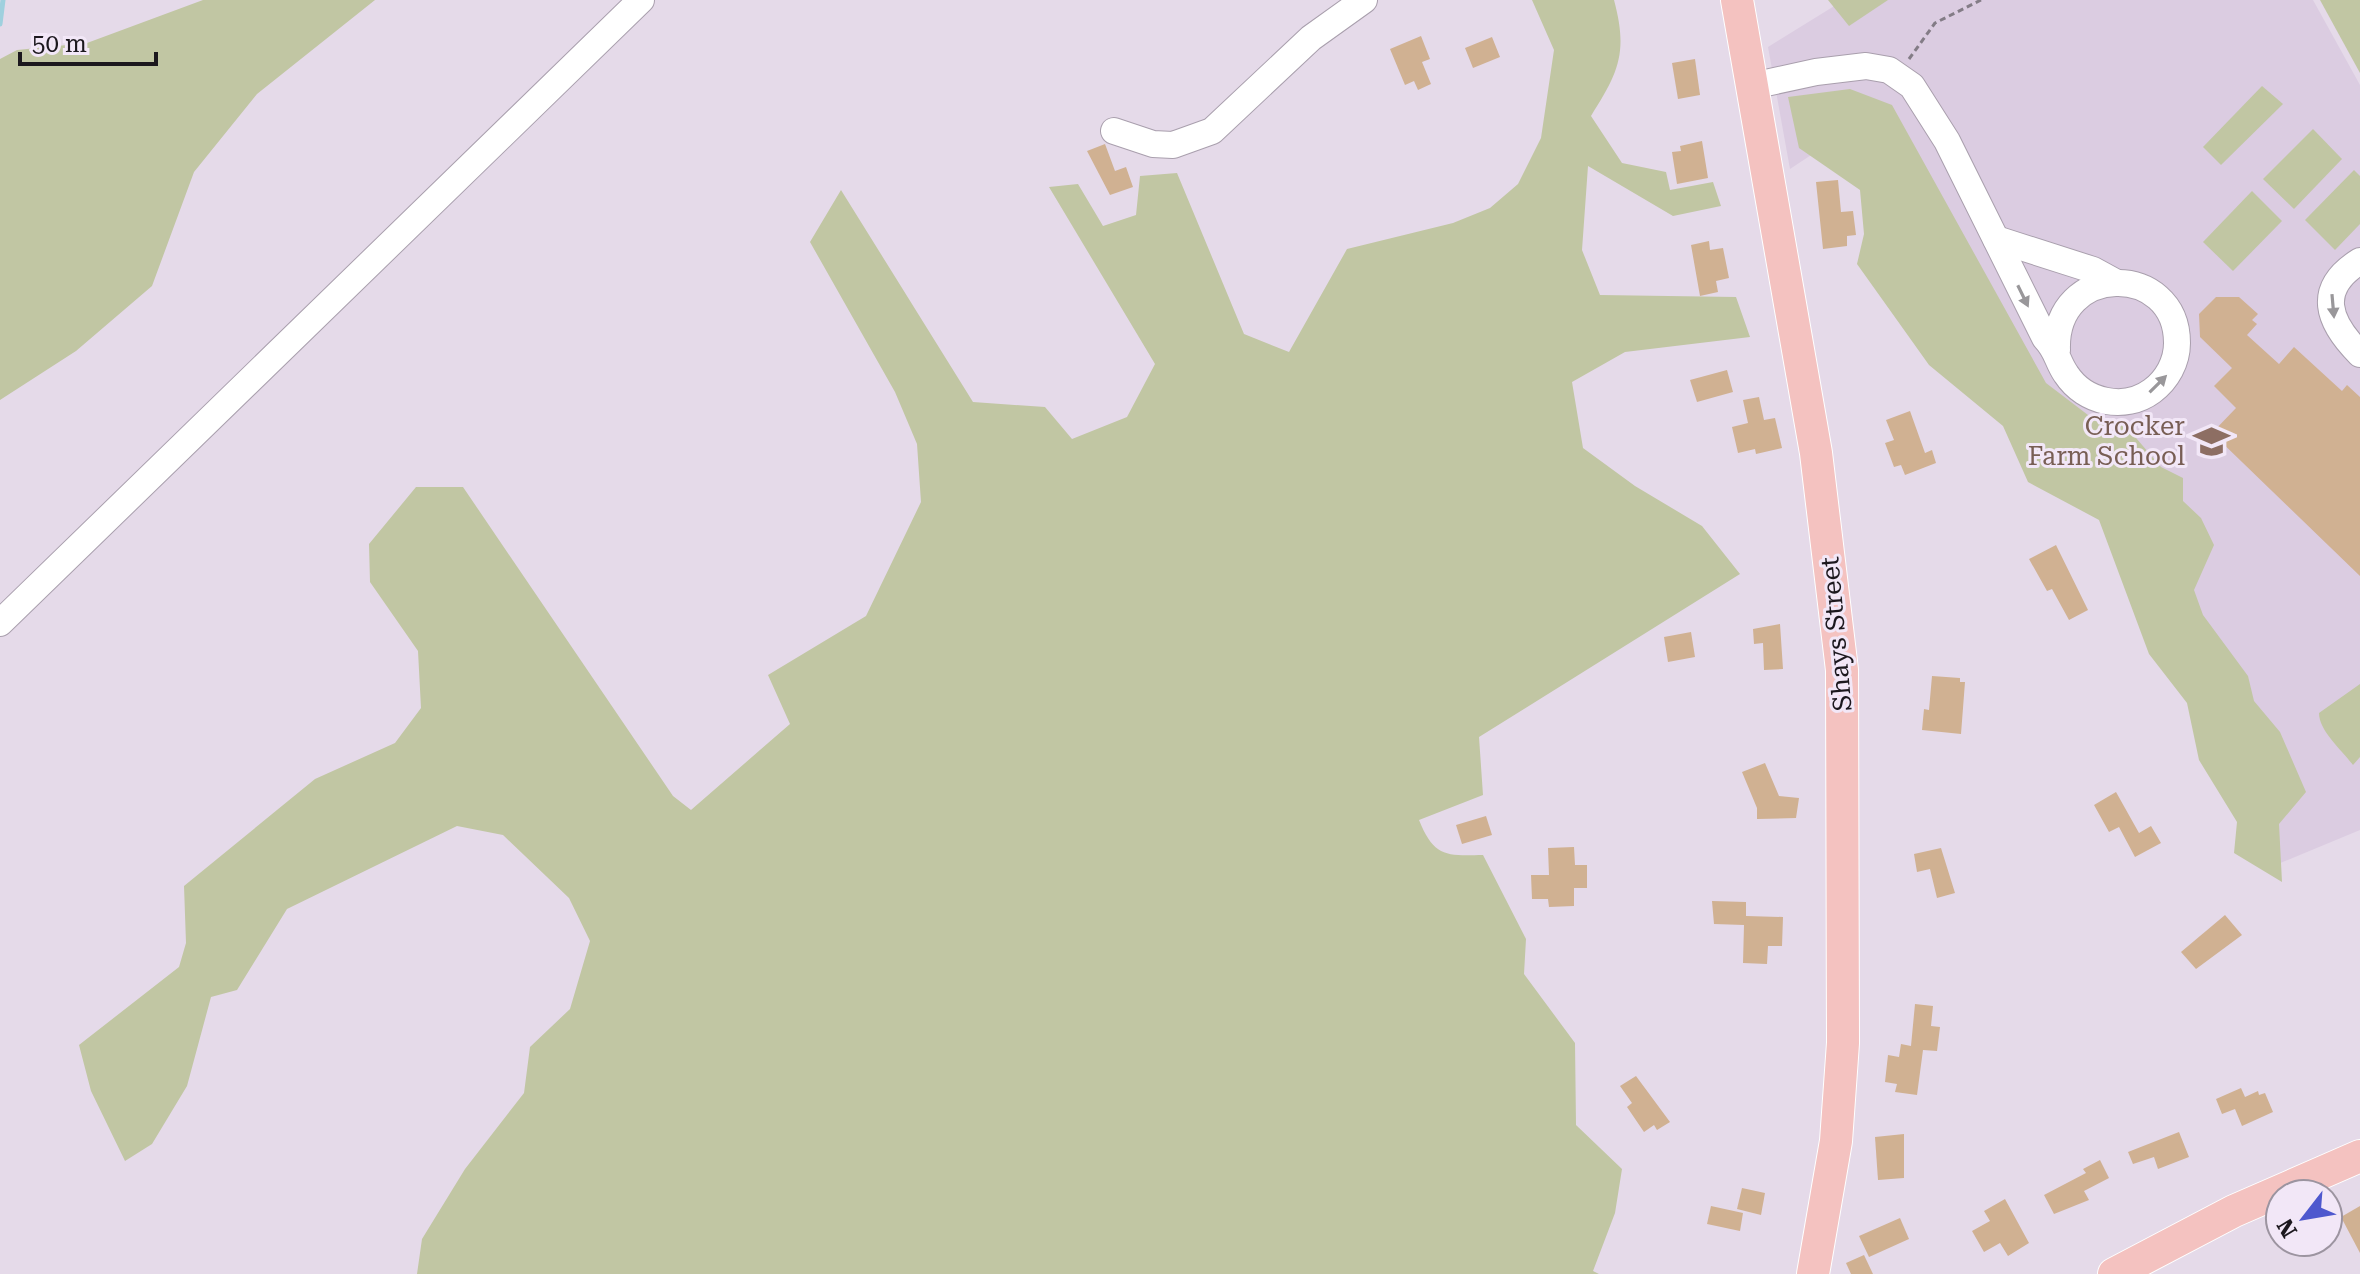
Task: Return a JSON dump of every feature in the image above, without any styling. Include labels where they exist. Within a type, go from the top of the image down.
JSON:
[{"type":"main road","name":"Shays Street","points":[[1737,0],[1818,469],[1842,670],[1843,1043],[1834,1154],[1813,1274]]},
{"type":"main road","points":[[2114,1274],[2234,1211],[2360,1156]]},
{"type":"lane","points":[[0,623],[641,0]]},
{"type":"lane","points":[[1114,131],[1153,144],[1173,145],[1212,131],[1311,38],[1364,0]]},
{"type":"lane","points":[[1752,86],[1816,72],[1866,66],[1901,77],[1920,95],[1934,118],[2045,338],[2057,350]]},
{"type":"lane","points":[[1996,239],[2093,270],[2115,282],[2142,288],[2158,299],[2170,314],[2177,342],[2174,361],[2166,378],[2144,396],[2126,402],[2107,402],[2073,384],[2062,368],[2057,350],[2059,325],[2071,303],[2090,288],[2115,282]]},
{"type":"lane","points":[[2360,261],[2336,282],[2330,303],[2335,322],[2360,354]]},
{"type":"path","points":[[1901,77],[1914,49],[1935,23],[1981,0]]},
{"type":"shaded area","name":"Crocker Farm School","points":[[1844,0],[2313,0],[2360,85],[2360,830],[2278,864],[1885,106],[1790,169],[1768,47]]},
{"type":"green space","points":[[203,0],[375,0],[257,94],[194,172],[152,286],[76,351],[0,400],[0,59],[17,50],[87,43]]},
{"type":"green space","points":[[1532,0],[1614,0],[1620,34],[1618,61],[1608,87],[1591,116],[1622,163],[1666,172],[1670,190],[1713,182],[1721,206],[1673,216],[1588,166],[1582,250],[1600,295],[1736,297],[1750,337],[1625,352],[1572,382],[1583,448],[1635,486],[1702,526],[1740,574],[1479,737],[1483,795],[1419,820],[1430,841],[1443,852],[1483,855],[1526,939],[1524,974],[1575,1043],[1576,1125],[1622,1169],[1615,1213],[1593,1271],[1599,1274],[417,1274],[422,1239],[465,1169],[524,1093],[530,1047],[570,1009],[590,941],[569,898],[503,835],[457,826],[287,909],[237,990],[211,997],[187,1086],[152,1144],[125,1161],[91,1091],[79,1045],[179,967],[186,943],[184,886],[315,779],[395,743],[421,708],[418,651],[370,582],[369,544],[416,487],[463,487],[673,796],[691,810],[790,724],[768,675],[866,616],[921,502],[917,444],[895,392],[810,242],[841,190],[973,402],[1045,407],[1072,439],[1127,417],[1155,364],[1049,187],[1078,184],[1103,226],[1136,215],[1140,176],[1177,173],[1244,334],[1289,352],[1347,249],[1453,223],[1490,208],[1518,184],[1541,138],[1554,50]]},
{"type":"green space","points":[[1828,0],[1888,0],[1849,26]]},
{"type":"green space","points":[[2320,0],[2360,0],[2360,73]]},
{"type":"green space","points":[[2262,86],[2283,104],[2221,165],[2203,147]]},
{"type":"green space","points":[[1850,89],[1892,105],[2046,383],[2088,415],[2124,424],[2161,467],[2183,478],[2183,501],[2201,518],[2214,545],[2194,590],[2203,615],[2248,676],[2254,701],[2280,732],[2306,792],[2279,824],[2282,882],[2234,853],[2237,822],[2199,760],[2187,703],[2149,654],[2099,520],[2028,482],[2003,426],[1929,365],[1857,264],[1864,234],[1860,190],[1799,148],[1788,97]]},
{"type":"green space","points":[[2313,129],[2342,159],[2294,209],[2263,179]]},
{"type":"green space","points":[[2354,170],[2360,176],[2360,224],[2335,250],[2305,220]]},
{"type":"green space","points":[[2252,191],[2282,221],[2233,271],[2203,242]]},
{"type":"green space","points":[[2360,684],[2360,757],[2353,765],[2323,727],[2319,713]]},
{"type":"building","points":[[1421,36],[1430,59],[1422,62],[1431,84],[1418,90],[1414,81],[1405,85],[1390,49]]},
{"type":"building","points":[[1492,37],[1500,57],[1473,68],[1465,48]]},
{"type":"building","points":[[1695,59],[1700,95],[1678,99],[1672,63]]},
{"type":"building","points":[[1702,141],[1708,178],[1677,184],[1672,152],[1681,151],[1680,146]]},
{"type":"building","points":[[1105,144],[1115,171],[1126,167],[1133,187],[1110,195],[1087,151]]},
{"type":"building","points":[[1838,180],[1841,212],[1853,211],[1856,235],[1847,236],[1847,246],[1823,249],[1816,182]]},
{"type":"building","points":[[1709,241],[1710,250],[1723,248],[1729,278],[1716,281],[1718,292],[1700,296],[1691,245]]},
{"type":"building","points":[[2216,297],[2239,297],[2258,314],[2252,320],[2257,324],[2247,335],[2279,364],[2294,347],[2342,391],[2347,385],[2360,397],[2360,576],[2212,433],[2236,408],[2214,386],[2232,368],[2200,337],[2199,314]]},
{"type":"building","points":[[1727,370],[1733,392],[1697,402],[1690,380]]},
{"type":"building","points":[[1759,397],[1764,420],[1775,418],[1782,448],[1756,454],[1755,449],[1738,453],[1732,427],[1748,423],[1743,400]]},
{"type":"building","points":[[1910,411],[1925,453],[1932,450],[1936,463],[1905,475],[1901,465],[1894,467],[1885,443],[1894,440],[1886,420]]},
{"type":"building","points":[[2056,545],[2088,610],[2069,620],[2052,589],[2047,591],[2029,559]]},
{"type":"building","points":[[1780,624],[1783,669],[1764,670],[1763,643],[1754,644],[1753,629]]},
{"type":"building","points":[[1691,632],[1695,657],[1668,662],[1664,637]]},
{"type":"building","points":[[1932,676],[1960,678],[1960,682],[1965,682],[1961,734],[1922,730],[1924,709],[1929,710]]},
{"type":"building","points":[[1765,763],[1779,796],[1799,798],[1796,818],[1757,819],[1757,808],[1742,772]]},
{"type":"building","points":[[2116,792],[2139,833],[2151,826],[2161,843],[2135,857],[2119,827],[2109,832],[2094,805]]},
{"type":"building","points":[[1486,816],[1492,835],[1462,844],[1456,825]]},
{"type":"building","points":[[1574,847],[1575,865],[1587,865],[1587,888],[1574,888],[1574,906],[1549,907],[1548,899],[1532,899],[1531,875],[1549,875],[1548,848]]},
{"type":"building","points":[[1941,848],[1955,893],[1937,898],[1930,869],[1917,872],[1914,854]]},
{"type":"building","points":[[1712,901],[1746,902],[1746,916],[1783,917],[1782,946],[1768,946],[1767,964],[1743,963],[1744,925],[1714,924]]},
{"type":"building","points":[[2225,915],[2242,935],[2196,969],[2181,952]]},
{"type":"building","points":[[1915,1004],[1933,1006],[1931,1026],[1940,1027],[1937,1051],[1923,1050],[1917,1095],[1895,1092],[1897,1084],[1885,1082],[1888,1055],[1899,1057],[1901,1044],[1911,1046]]},
{"type":"building","points":[[1636,1076],[1670,1122],[1657,1130],[1654,1125],[1644,1132],[1627,1107],[1632,1103],[1620,1086]]},
{"type":"building","points":[[2241,1088],[2245,1097],[2258,1091],[2259,1095],[2265,1093],[2273,1112],[2242,1126],[2235,1109],[2222,1114],[2216,1099]]},
{"type":"building","points":[[2179,1132],[2189,1157],[2158,1169],[2154,1157],[2133,1164],[2128,1152]]},
{"type":"building","points":[[1904,1134],[1904,1178],[1878,1180],[1875,1137]]},
{"type":"building","points":[[2100,1160],[2109,1178],[2084,1191],[2089,1200],[2054,1214],[2044,1195],[2086,1173],[2083,1169]]},
{"type":"building","points":[[1742,1188],[1765,1193],[1761,1215],[1737,1209]]},
{"type":"building","points":[[2005,1199],[2029,1243],[2008,1256],[2000,1243],[1984,1252],[1972,1231],[1990,1221],[1984,1211]]},
{"type":"building","points":[[1711,1206],[1743,1213],[1740,1231],[1707,1224]]},
{"type":"building","points":[[2360,1206],[2360,1253],[2344,1223],[2344,1215]]},
{"type":"building","points":[[1900,1218],[1909,1239],[1869,1257],[1859,1236]]},
{"type":"building","points":[[1864,1255],[1873,1274],[1851,1274],[1846,1263]]},
{"type":"waterway","points":[[0,24],[3,0]]},
{"type":"place","name":"Crocker Farm School","points":[[2211,441]]}]
